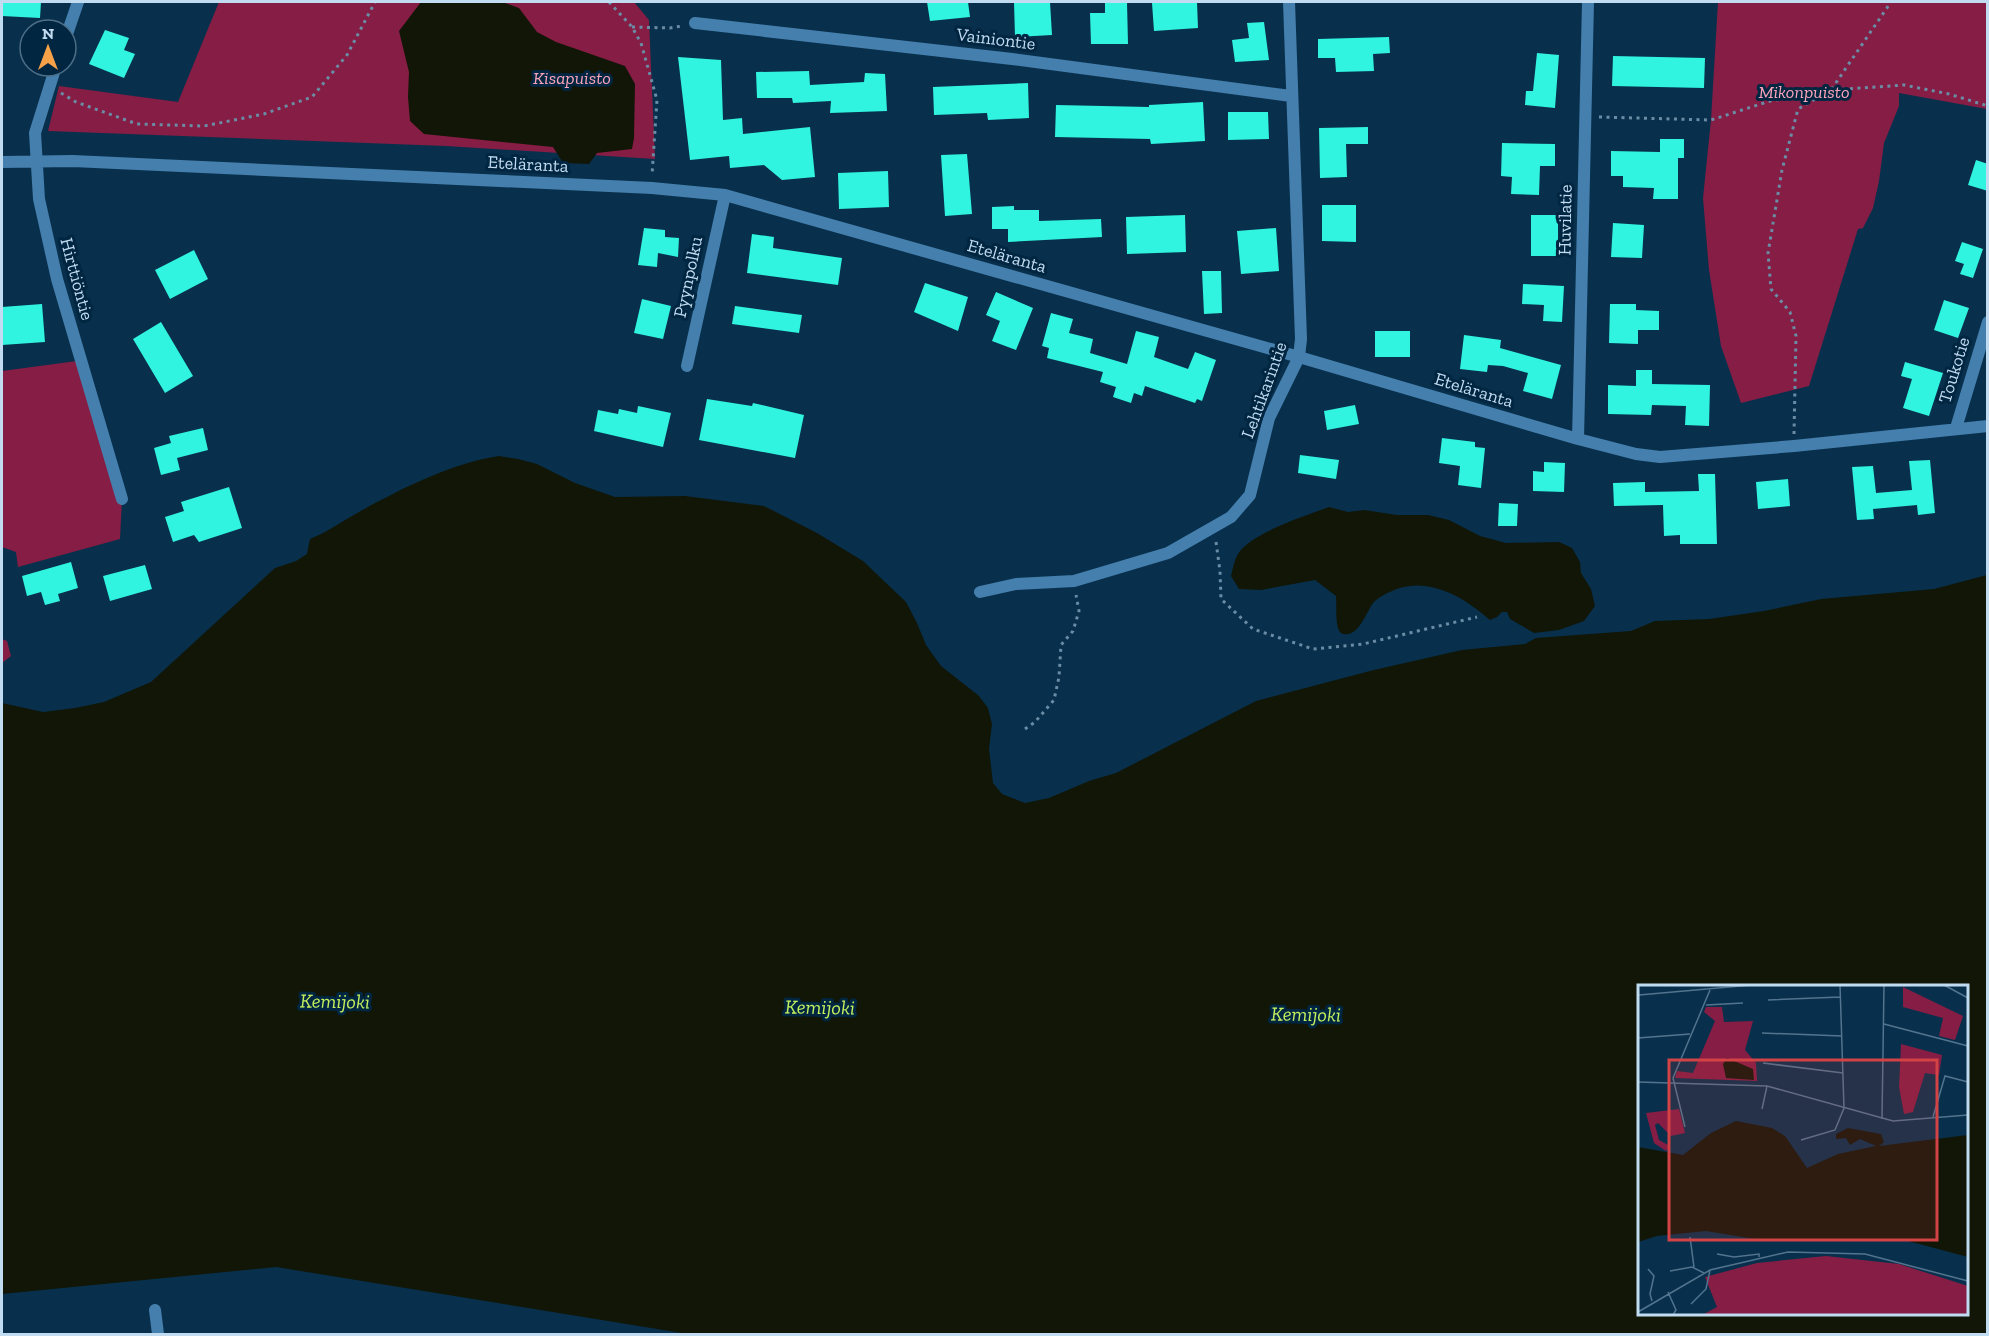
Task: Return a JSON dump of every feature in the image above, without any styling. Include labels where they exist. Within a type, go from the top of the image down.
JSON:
[{"type":"street","points":[[73,18],[78,2]]},
{"type":"street","name":"Lehtikarintie","points":[[980,591],[1016,584],[1074,581],[1168,553],[1214,529],[1231,517],[1250,495],[1269,418],[1299,357],[1301,339],[1289,2]]},
{"type":"street","name":"Huvilatie","points":[[1578,439],[1588,2]]},
{"type":"street","name":"Vainiontie","points":[[695,23],[1012,59],[1292,96]]},
{"type":"street","name":"Hirttiöntie","points":[[52,78],[35,133],[39,199],[57,279],[122,499]]},
{"type":"street","name":"Eteläranta","points":[[2,162],[73,161],[652,188],[725,195],[1636,454],[1660,457],[1988,426]]},
{"type":"street","name":"Pyynpolku","points":[[687,366],[725,195]]},
{"type":"street","name":"Toukotie","points":[[1956,428],[1988,322]]},
{"type":"street","points":[[155,1310],[158,1335]]},
{"type":"path","points":[[50,86],[76,102],[137,124],[204,126],[264,114],[312,97],[347,55],[375,2]]},
{"type":"path","points":[[609,2],[632,27],[641,43],[657,100],[652,188]]},
{"type":"path","points":[[1794,446],[1796,336],[1790,312],[1771,289],[1768,253],[1782,170],[1798,109],[1831,90],[1891,2]]},
{"type":"path","points":[[632,27],[670,28],[695,23]]},
{"type":"path","points":[[1585,117],[1712,120],[1770,101],[1831,90],[1904,85],[1949,94],[1988,106]]},
{"type":"path","points":[[1214,529],[1221,599],[1253,629],[1313,649],[1363,644],[1477,617]]},
{"type":"path","points":[[1026,729],[1054,700],[1059,677],[1061,645],[1073,631],[1079,611],[1074,581]]},
{"type":"green space","name":"Kisapuisto","points":[[219,2],[634,2],[649,20],[655,159],[446,146],[48,131],[59,86],[178,102]]},
{"type":"green space","name":"Mikonpuisto","points":[[1718,2],[1987,2],[1987,109],[1899,93],[1899,106],[1884,143],[1873,208],[1863,228],[1858,229],[1809,386],[1741,403],[1721,346],[1709,270],[1703,198],[1711,120]]},
{"type":"green space","points":[[77,361],[122,499],[120,539],[18,567],[16,552],[2,547],[2,371]]},
{"type":"green space","points":[[2,639],[7,641],[11,656],[2,663]]},
{"type":"water","points":[[421,2],[502,2],[519,8],[537,32],[556,42],[625,66],[635,84],[632,149],[597,153],[589,164],[563,163],[553,147],[424,134],[410,121],[409,72],[399,31]]},
{"type":"water","name":"Kemijoki","points":[[499,456],[537,464],[575,483],[615,497],[685,496],[764,506],[817,533],[863,561],[906,602],[926,645],[941,666],[979,696],[988,708],[992,724],[989,749],[993,783],[1002,794],[1025,803],[1049,798],[1089,781],[1116,773],[1256,701],[1374,670],[1462,650],[1525,644],[1536,638],[1631,631],[1655,621],[1709,619],[1821,599],[1934,589],[1987,575],[1987,1334],[688,1334],[276,1267],[2,1294],[2,703],[43,712],[75,708],[104,702],[151,682],[275,568],[296,561],[307,554],[310,539],[414,484],[465,464]]},
{"type":"water","points":[[1329,507],[1348,512],[1364,510],[1397,515],[1428,515],[1449,520],[1480,536],[1506,543],[1559,542],[1572,548],[1580,562],[1581,573],[1591,589],[1595,606],[1584,621],[1559,630],[1534,633],[1510,619],[1507,612],[1502,612],[1490,620],[1456,596],[1443,590],[1417,585],[1403,587],[1380,598],[1374,602],[1354,632],[1343,634],[1337,623],[1336,596],[1315,580],[1261,590],[1239,589],[1231,576],[1237,556],[1244,547],[1266,532]]},
{"type":"building","points":[[2,2],[41,2],[40,18],[2,16]]},
{"type":"building","points":[[927,2],[968,2],[970,17],[930,21]]},
{"type":"building","points":[[1014,2],[1050,2],[1052,35],[1015,37]]},
{"type":"building","points":[[1105,2],[1127,2],[1128,44],[1091,44],[1090,13],[1105,13]]},
{"type":"building","points":[[1197,2],[1198,28],[1154,31],[1152,3]]},
{"type":"building","points":[[1264,22],[1269,60],[1235,62],[1232,40],[1249,38],[1247,23]]},
{"type":"building","points":[[105,30],[129,38],[124,50],[135,54],[124,78],[89,64]]},
{"type":"building","points":[[1389,37],[1390,53],[1373,54],[1374,71],[1336,72],[1335,58],[1318,58],[1318,39]]},
{"type":"building","points":[[1537,53],[1559,55],[1555,108],[1525,105],[1526,91],[1533,91]]},
{"type":"building","points":[[1613,56],[1705,58],[1704,88],[1612,86]]},
{"type":"building","points":[[678,57],[721,60],[723,120],[742,118],[743,134],[810,127],[815,177],[782,180],[764,165],[730,168],[729,156],[690,160]]},
{"type":"building","points":[[809,71],[810,85],[864,82],[865,73],[885,74],[887,111],[830,113],[831,101],[793,103],[792,98],[757,98],[756,72]]},
{"type":"building","points":[[1028,83],[1029,118],[988,120],[987,113],[934,115],[933,87]]},
{"type":"building","points":[[1203,102],[1205,141],[1151,144],[1150,139],[1055,137],[1056,105],[1149,107],[1149,105]]},
{"type":"building","points":[[1228,112],[1268,112],[1269,139],[1228,140]]},
{"type":"building","points":[[1368,127],[1368,144],[1346,144],[1347,177],[1320,178],[1319,128]]},
{"type":"building","points":[[1660,139],[1684,139],[1684,158],[1678,158],[1678,199],[1653,199],[1654,188],[1623,187],[1623,176],[1611,176],[1611,151],[1660,152]]},
{"type":"building","points":[[1502,143],[1555,144],[1555,166],[1540,166],[1539,195],[1511,194],[1512,177],[1501,176]]},
{"type":"building","points":[[967,154],[972,214],[945,216],[941,155]]},
{"type":"building","points":[[1976,160],[1988,164],[1988,191],[1968,185]]},
{"type":"building","points":[[888,171],[889,207],[839,209],[838,173]]},
{"type":"building","points":[[1322,205],[1356,205],[1356,242],[1322,241]]},
{"type":"building","points":[[1014,206],[1014,210],[1039,210],[1039,221],[1101,219],[1102,237],[1008,242],[1008,229],[992,229],[992,207]]},
{"type":"building","points":[[1185,215],[1186,252],[1127,254],[1126,217]]},
{"type":"building","points":[[1531,215],[1558,215],[1558,256],[1531,256]]},
{"type":"building","points":[[1613,223],[1644,225],[1642,258],[1611,257]]},
{"type":"building","points":[[644,228],[665,230],[665,237],[679,238],[678,257],[658,253],[657,267],[638,265]]},
{"type":"building","points":[[1276,228],[1279,271],[1241,274],[1237,231]]},
{"type":"building","points":[[752,234],[774,237],[773,248],[842,258],[838,285],[747,273]]},
{"type":"building","points":[[1962,242],[1983,249],[1973,278],[1960,274],[1964,264],[1955,261]]},
{"type":"building","points":[[194,250],[208,279],[170,299],[155,270]]},
{"type":"building","points":[[1202,271],[1221,271],[1222,313],[1204,314]]},
{"type":"building","points":[[925,283],[968,297],[958,331],[914,312]]},
{"type":"building","points":[[1523,284],[1564,286],[1562,322],[1543,321],[1544,305],[1522,304]]},
{"type":"building","points":[[996,292],[1033,308],[1016,350],[992,341],[1000,321],[986,315]]},
{"type":"building","points":[[642,299],[671,306],[663,339],[634,333]]},
{"type":"building","points":[[1944,300],[1969,308],[1958,338],[1934,330]]},
{"type":"building","points":[[42,304],[45,342],[2,345],[2,307]]},
{"type":"building","points":[[1610,304],[1636,304],[1636,310],[1659,311],[1659,330],[1638,330],[1638,344],[1609,343]]},
{"type":"building","points":[[735,306],[802,315],[799,333],[732,324]]},
{"type":"building","points":[[1051,313],[1073,319],[1069,333],[1093,339],[1090,353],[1127,364],[1136,331],[1159,337],[1154,357],[1188,369],[1195,352],[1216,360],[1202,401],[1197,399],[1195,403],[1145,386],[1142,396],[1134,393],[1131,403],[1113,397],[1116,387],[1100,382],[1103,372],[1047,358],[1049,348],[1042,346]]},
{"type":"building","points":[[161,322],[193,376],[165,393],[133,339]]},
{"type":"building","points":[[1375,331],[1410,331],[1410,357],[1375,357]]},
{"type":"building","points":[[1464,335],[1501,340],[1500,348],[1561,365],[1552,399],[1523,391],[1528,373],[1503,366],[1488,365],[1487,372],[1460,369]]},
{"type":"building","points":[[1905,362],[1943,373],[1929,416],[1903,408],[1912,379],[1901,376]]},
{"type":"building","points":[[1636,370],[1652,370],[1652,384],[1710,385],[1709,426],[1685,425],[1686,406],[1652,405],[1651,415],[1608,414],[1608,385],[1636,386]]},
{"type":"building","points":[[707,399],[752,406],[753,403],[804,415],[795,458],[699,440]]},
{"type":"building","points":[[1355,405],[1359,424],[1327,430],[1324,411]]},
{"type":"building","points":[[638,406],[671,413],[663,447],[594,431],[598,410],[618,414],[619,409],[637,413]]},
{"type":"building","points":[[203,428],[208,450],[177,458],[180,470],[161,475],[154,448],[171,443],[169,436]]},
{"type":"building","points":[[1442,438],[1475,442],[1475,447],[1485,448],[1481,488],[1458,485],[1460,466],[1439,463]]},
{"type":"building","points":[[1300,455],[1339,460],[1336,479],[1298,473]]},
{"type":"building","points":[[1930,460],[1935,513],[1918,515],[1917,505],[1873,509],[1874,519],[1857,520],[1852,467],[1873,466],[1876,493],[1912,490],[1909,461]]},
{"type":"building","points":[[1544,462],[1565,463],[1564,492],[1533,491],[1533,471],[1544,472]]},
{"type":"building","points":[[1698,474],[1715,474],[1717,544],[1680,544],[1680,535],[1664,536],[1663,505],[1614,506],[1613,483],[1645,482],[1645,492],[1699,491]]},
{"type":"building","points":[[1788,479],[1790,506],[1758,509],[1756,482]]},
{"type":"building","points":[[229,487],[242,528],[199,542],[194,535],[173,542],[165,517],[184,511],[181,502]]},
{"type":"building","points":[[1499,503],[1518,504],[1517,526],[1498,526]]},
{"type":"building","points":[[71,562],[78,588],[58,594],[60,601],[45,605],[41,592],[27,596],[22,576]]},
{"type":"building","points":[[145,565],[152,589],[110,601],[103,576]]}]
